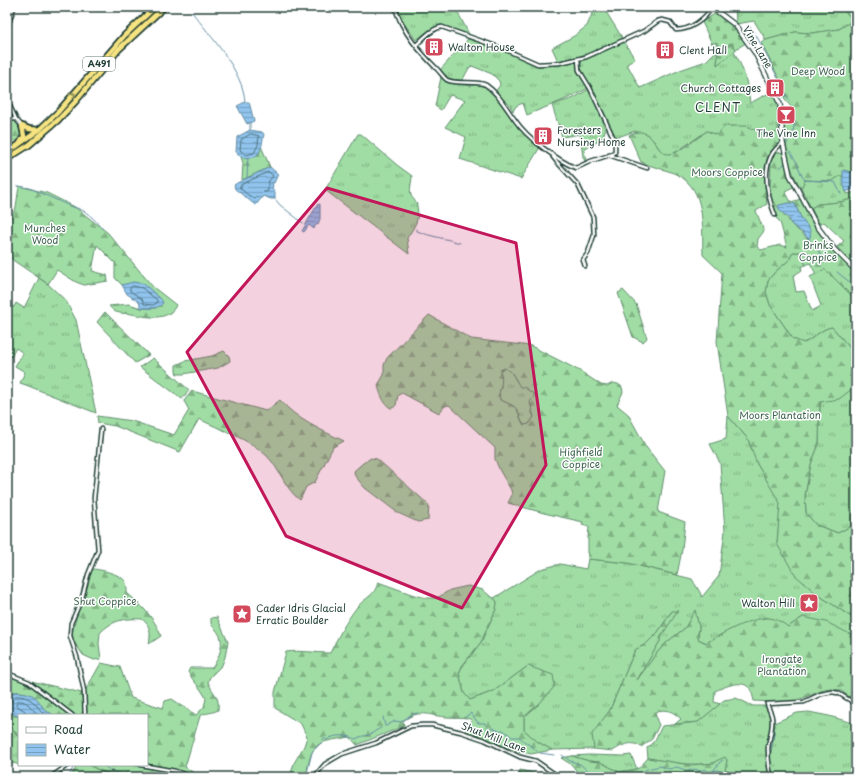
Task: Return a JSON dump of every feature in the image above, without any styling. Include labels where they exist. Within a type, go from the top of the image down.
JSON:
[{"type":"highway","name":"A491","points":[[7,153],[39,130],[58,112],[125,34],[155,7]]},
{"type":"highway","name":"A491","points":[[7,159],[29,144],[58,120],[119,49],[164,7]]},
{"type":"highway","points":[[22,126],[29,130],[39,130]]},
{"type":"highway","points":[[18,146],[24,136],[22,126]]},
{"type":"street","points":[[7,29],[14,7]]},
{"type":"street","points":[[395,7],[398,18],[410,40],[447,80],[482,83],[487,85],[502,101],[520,128],[553,156],[576,168],[591,160],[615,152],[615,141],[590,88],[579,70],[578,59]]},
{"type":"street","points":[[718,7],[718,12]]},
{"type":"street","points":[[416,45],[430,32],[438,27],[442,27],[504,49],[538,64],[559,63],[578,59],[611,46],[644,31],[658,21],[670,22],[676,30],[683,30],[705,18],[711,8]]},
{"type":"street","name":"Vine Lane","points":[[711,8],[735,25],[749,44],[780,104],[783,143],[790,175],[811,215],[835,250],[856,270]]},
{"type":"street","points":[[7,100],[16,119],[22,126]]},
{"type":"street","points":[[7,119],[16,119]]},
{"type":"street","points":[[775,215],[767,185],[768,162],[773,151],[783,143]]},
{"type":"street","points":[[608,154],[647,168]]},
{"type":"street","points":[[553,156],[578,185],[593,217],[594,235],[588,253],[583,260],[586,266]]},
{"type":"street","points":[[84,714],[82,684],[77,657],[70,636],[71,623],[82,598],[88,575],[98,550],[94,498],[101,428]]},
{"type":"street","points":[[7,673],[30,682],[71,714]]},
{"type":"street","points":[[771,777],[768,747],[772,733],[772,720],[767,704],[804,702],[821,694],[838,692],[856,704]]},
{"type":"street","name":"Shut Mill Lane","points":[[314,777],[325,764],[342,754],[376,743],[411,726],[422,725],[432,725],[485,740],[520,757],[536,761],[559,777]]},
{"type":"street","points":[[51,777],[67,766]]},
{"type":"street","points":[[147,766],[175,771],[192,777]]},
{"type":"highlighted area","points":[[327,188],[516,243],[546,465],[462,608],[286,536],[187,352]]},
{"type":"green space","points":[[395,7],[455,7],[470,36],[443,26],[436,26],[416,40],[396,12]]},
{"type":"green space","points":[[595,7],[603,7],[623,39],[578,57],[558,61],[552,48],[574,36],[587,26]]},
{"type":"green space","points":[[735,7],[840,7],[854,20],[839,29],[812,33],[795,32],[766,40],[754,21],[736,24]]},
{"type":"green space","name":"Deep Wood","points":[[840,7],[856,7],[856,174],[844,170],[843,176],[840,176],[832,181],[805,180],[801,188],[796,180],[790,164],[786,147],[783,120],[786,120],[785,117],[790,117],[790,113],[793,114],[794,110],[785,100],[783,92],[785,90],[761,43],[766,40],[795,32],[812,33],[839,29],[854,20]]},
{"type":"green space","points":[[716,13],[729,22],[746,43],[736,49],[730,43],[723,51],[716,42],[712,44],[702,22]]},
{"type":"green space","points":[[468,39],[503,50],[538,66],[577,61],[578,72],[588,88],[527,115],[523,103],[516,106],[513,111],[509,104],[495,92],[500,85],[499,81],[492,74],[472,66],[469,68],[462,81],[447,78],[440,70]]},
{"type":"green space","points":[[624,42],[635,59],[627,64],[640,88],[680,70],[706,61],[715,52],[718,54],[717,64],[734,52],[745,77],[750,103],[773,91],[778,104],[778,132],[767,135],[746,126],[717,136],[707,131],[676,152],[669,155],[662,153],[654,141],[635,131],[615,138],[580,65],[583,60]]},
{"type":"green space","points":[[716,42],[730,43],[736,49],[717,65],[718,54],[715,52]]},
{"type":"green space","points":[[441,77],[445,81],[471,86],[475,84],[483,84],[506,107],[519,128],[540,147],[521,179],[460,159],[466,137],[445,127],[465,100],[450,95],[441,110],[435,106]]},
{"type":"green space","points":[[589,89],[606,127],[603,138],[584,150],[585,161],[583,157],[580,134],[562,137],[552,105],[574,98]]},
{"type":"green space","points":[[7,104],[15,121],[23,132],[22,136],[7,147]]},
{"type":"green space","points":[[725,126],[746,126],[767,135],[778,132],[780,135],[781,144],[770,152],[766,164],[765,186],[767,204],[756,211],[764,231],[758,239],[757,247],[761,250],[780,245],[787,247],[780,222],[776,218],[776,212],[773,207],[770,189],[771,161],[773,155],[777,152],[785,153],[787,172],[795,186],[785,191],[791,202],[801,199],[832,247],[856,272],[856,300],[825,269],[816,274],[810,263],[806,265],[800,252],[793,252],[789,260],[768,280],[766,292],[770,305],[793,339],[804,343],[824,330],[832,327],[856,355],[856,391],[852,389],[839,399],[820,402],[819,444],[811,464],[805,495],[806,513],[816,525],[838,533],[851,526],[852,516],[856,504],[856,620],[817,594],[795,575],[777,544],[780,503],[757,464],[748,439],[728,416],[717,342],[722,273],[703,255],[701,214],[696,195],[691,186],[679,176],[669,171],[641,162],[629,135],[637,132],[644,133],[653,140],[660,150],[669,154],[683,148],[707,131],[717,135]],"holes":[[[791,203],[795,204],[802,220],[808,227],[807,239],[794,227],[779,205]]]},
{"type":"green space","points":[[358,134],[361,134],[412,176],[410,193],[417,204],[418,215],[416,223],[407,238],[409,254],[325,190]]},
{"type":"green space","points":[[261,146],[270,167],[242,180],[243,163],[241,157],[246,159],[259,154]]},
{"type":"green space","points":[[843,176],[847,194],[856,192],[856,198],[840,202],[818,204],[811,208],[801,188],[805,180],[831,181]]},
{"type":"green space","name":"Munches Wood","points":[[19,186],[47,193],[75,207],[108,233],[153,287],[176,305],[173,310],[168,314],[157,317],[113,311],[109,306],[129,304],[141,308],[156,308],[161,299],[144,285],[135,283],[122,285],[115,278],[115,263],[97,245],[92,271],[107,275],[108,281],[84,285],[76,282],[57,270],[48,284],[14,261],[7,254],[7,216],[11,218],[16,207]]},
{"type":"green space","points":[[856,198],[856,268],[837,247],[844,241],[824,222],[819,224],[811,208],[818,204],[840,202]]},
{"type":"green space","points":[[793,252],[800,252],[806,265],[801,267],[802,270],[793,276],[796,292],[804,291],[812,311],[821,306],[810,277],[825,269],[856,299],[856,355],[832,327],[824,330],[803,343],[793,339],[770,305],[766,292],[768,280],[789,260]]},
{"type":"green space","points":[[39,278],[66,301],[76,320],[96,413],[20,383],[25,372],[15,366],[23,353],[16,348],[11,357],[7,355],[7,309],[9,305],[14,307],[16,303],[24,308]]},
{"type":"green space","points":[[623,290],[636,304],[647,338],[643,342],[633,337],[618,293]]},
{"type":"green space","points":[[105,312],[149,355],[135,363],[97,322]]},
{"type":"green space","name":"Highfield Coppice","points":[[429,315],[471,339],[531,346],[580,371],[601,385],[607,386],[613,383],[618,384],[622,387],[623,392],[617,405],[628,414],[646,447],[665,471],[658,512],[685,522],[682,550],[677,575],[628,563],[588,559],[589,527],[582,525],[583,522],[508,503],[512,495],[511,490],[495,459],[495,448],[449,405],[445,406],[439,413],[402,393],[398,395],[396,405],[393,408],[390,408],[387,405],[378,385],[384,375],[384,365],[387,358]],"holes":[[[505,368],[512,373],[520,387],[524,387],[535,395],[530,402],[534,417],[529,424],[524,425],[516,408],[500,400],[499,393],[502,379],[500,370]]]},
{"type":"green space","points":[[224,351],[229,356],[230,361],[218,368],[177,374],[176,365],[185,361],[212,356]]},
{"type":"green space","points":[[153,358],[189,390],[182,399],[140,367]]},
{"type":"green space","points":[[505,368],[512,373],[517,382],[535,395],[531,411],[534,417],[529,424],[524,426],[516,408],[500,400],[498,395],[501,388],[500,370]]},
{"type":"green space","points":[[852,389],[856,391],[856,504],[852,516],[851,526],[838,533],[816,525],[806,513],[805,495],[811,464],[819,444],[820,402],[839,398]]},
{"type":"green space","points":[[192,391],[266,411],[280,400],[302,419],[344,441],[333,447],[315,482],[306,487],[300,500],[290,490],[272,461],[260,450],[244,440],[199,419],[180,452],[115,426],[98,423],[97,416],[132,421],[174,435],[189,410],[184,401]]},
{"type":"green space","points":[[728,416],[748,439],[757,464],[781,503],[777,543],[817,594],[856,620],[856,637],[803,617],[788,627],[766,617],[736,628],[707,643],[698,639],[699,627],[695,611],[685,628],[666,643],[634,684],[660,641],[672,611],[658,632],[646,644],[635,650],[610,710],[593,734],[594,749],[552,750],[538,742],[524,730],[524,717],[540,703],[528,666],[494,691],[470,700],[464,693],[459,673],[481,642],[496,609],[497,602],[494,598],[541,569],[560,564],[586,569],[588,559],[628,563],[692,579],[702,597],[719,576],[725,531],[720,463],[710,444],[726,439]]},
{"type":"green space","points":[[371,458],[377,459],[429,505],[428,520],[418,522],[398,513],[365,488],[355,476],[354,471]]},
{"type":"green space","name":"Shut Coppice","points":[[92,569],[110,572],[123,578],[126,584],[127,593],[142,607],[155,623],[161,636],[149,644],[150,630],[142,619],[119,621],[109,625],[100,633],[99,644],[101,659],[94,660],[83,655],[74,642],[72,633]]},
{"type":"green space","points":[[378,582],[427,598],[437,598],[450,590],[468,586],[483,590],[494,598],[497,602],[496,609],[481,642],[462,666],[459,673],[464,693],[470,700],[494,691],[528,666],[553,675],[555,686],[540,703],[524,717],[524,730],[538,742],[552,750],[531,754],[514,750],[466,731],[472,720],[420,714],[409,717],[403,721],[404,726],[357,745],[350,737],[318,745],[311,756],[306,777],[290,777],[294,763],[304,746],[307,737],[301,724],[275,708],[275,692],[286,652],[297,651],[330,653],[349,618],[357,607],[375,590]]},
{"type":"green space","name":"Irongate Plantation","points":[[695,610],[699,627],[698,639],[706,643],[742,624],[765,618],[777,620],[788,627],[803,617],[826,622],[856,637],[856,702],[840,690],[831,689],[824,690],[790,703],[754,701],[751,690],[747,686],[743,684],[733,684],[715,691],[714,702],[720,704],[698,722],[675,724],[681,719],[672,712],[663,710],[655,712],[659,725],[652,739],[641,747],[631,744],[623,745],[613,751],[594,749],[592,734],[610,710],[635,650],[646,644],[658,632],[672,611],[678,611],[660,638],[660,641],[637,680],[666,643],[685,628]]},
{"type":"green space","points":[[217,617],[228,642],[222,665],[210,677],[208,682],[217,698],[218,710],[200,716],[185,767],[194,773],[205,777],[195,777],[183,772],[148,764],[148,714],[86,714],[85,691],[101,663],[120,667],[131,698],[163,708],[165,701],[172,699],[196,715],[204,707],[206,698],[188,672],[190,668],[212,668],[220,652],[221,638],[211,624],[211,618]]},
{"type":"green space","points":[[7,674],[29,683],[68,714],[47,713],[40,703],[29,694],[13,692],[7,700]]},
{"type":"green space","points":[[31,681],[82,693],[83,714],[73,714]]},
{"type":"green space","points":[[736,698],[753,706],[765,706],[771,718],[766,758],[770,777],[735,776],[725,770],[727,760],[707,764],[688,764],[648,758],[647,748],[655,740],[662,726],[698,722],[724,700]]},
{"type":"green space","points":[[7,711],[18,716],[18,736],[7,723]]},
{"type":"green space","points":[[809,712],[856,724],[856,777],[773,777],[770,759],[774,723],[797,713]]},
{"type":"green space","points":[[7,723],[18,736],[18,765],[14,763],[7,767]]},
{"type":"green space","points":[[631,755],[637,769],[619,772],[600,762],[589,761],[572,756]]},
{"type":"green space","points":[[572,756],[589,761],[600,762],[619,772],[639,768],[648,758],[690,765],[715,763],[716,761],[725,757],[727,760],[725,770],[735,776],[757,777],[705,777],[699,774],[656,773],[645,777],[601,777],[597,775],[578,773],[572,765],[561,758]]},
{"type":"green space","points":[[76,766],[91,766],[100,771],[117,776],[129,777],[71,777]]},
{"type":"green space","points":[[91,766],[139,766],[185,777],[148,778],[123,776]]},
{"type":"green space","points":[[520,770],[538,774],[540,772],[545,774],[548,771],[556,777],[518,777]]},
{"type":"green space","points":[[656,773],[699,774],[705,777],[645,777]]},
{"type":"water","points":[[245,102],[249,102],[254,121],[247,124],[237,106]]},
{"type":"water","points":[[250,130],[262,132],[264,134],[262,145],[255,157],[244,158],[236,152],[237,137]]},
{"type":"water","points":[[270,167],[278,174],[274,183],[272,183],[272,188],[275,192],[275,199],[263,196],[256,205],[235,189],[234,185],[237,183]]},
{"type":"water","points":[[843,170],[856,174],[856,188],[846,192],[843,182]]},
{"type":"water","points":[[789,203],[795,204],[809,229],[811,233],[809,239],[791,224],[789,218],[780,211],[778,207],[779,205]]},
{"type":"water","points":[[320,204],[320,219],[318,224],[314,229],[309,225],[304,232],[302,231],[317,205]]},
{"type":"water","points":[[133,282],[144,284],[161,299],[163,303],[156,308],[141,308],[139,302],[127,294],[122,285]]},
{"type":"water","points":[[13,692],[33,695],[45,710],[52,714],[18,714],[18,716],[7,711],[7,700]]},
{"type":"waterway","points":[[192,12],[233,67],[239,79],[245,102]]},
{"type":"waterway","points":[[749,26],[754,32]]},
{"type":"waterway","points":[[756,35],[789,100]]},
{"type":"waterway","points":[[787,144],[788,139],[793,132],[795,121]]},
{"type":"waterway","points":[[250,123],[250,130]]},
{"type":"waterway","points":[[790,152],[805,180],[835,182],[841,194]]},
{"type":"waterway","points":[[247,178],[248,158]]},
{"type":"waterway","points":[[780,168],[785,163],[785,160]]},
{"type":"waterway","points":[[18,186],[30,188],[81,210],[89,215],[103,229]]},
{"type":"waterway","points":[[275,199],[280,205],[303,223]]},
{"type":"waterway","points":[[416,229],[422,233],[460,243]]},
{"type":"waterway","points":[[809,239],[819,252],[824,263]]},
{"type":"waterway","points":[[837,272],[856,287]]},
{"type":"waterway","points":[[386,726],[395,721],[401,722],[412,714],[418,713]]},
{"type":"waterway","points":[[465,717],[471,713],[478,723],[485,723],[488,730],[492,728],[499,731],[503,730],[512,737],[520,737],[537,751]]},
{"type":"waterway","points":[[383,717],[385,726]]},
{"type":"waterway","points":[[771,765],[770,754],[774,734],[774,723]]},
{"type":"waterway","points":[[306,777],[312,752],[324,738],[327,740],[333,737],[341,736],[356,739],[369,735],[381,728]]},
{"type":"waterway","points":[[540,753],[554,755]]},
{"type":"waterway","points":[[562,755],[570,761],[580,764],[588,771],[602,771],[609,777]]},
{"type":"waterway","points":[[713,771],[723,760]]},
{"type":"waterway","points":[[69,777],[74,766]]},
{"type":"waterway","points":[[105,766],[111,771],[122,774],[143,777],[151,772],[161,777]]},
{"type":"waterway","points":[[637,777],[647,769],[660,766],[669,769],[677,767],[688,771],[695,769],[700,771],[705,769],[709,772],[717,770],[732,777]]},
{"type":"place","name":"Walton House","points":[[434,47]]},
{"type":"place","name":"Clent Hall","points":[[665,50]]},
{"type":"place","name":"Church Cottages","points":[[775,88]]},
{"type":"place","name":"The Vine Inn","points":[[786,115]]},
{"type":"place","name":"Foresters Nursing Home","points":[[543,136]]},
{"type":"place","name":"Walton Hill","points":[[809,603]]},
{"type":"place","name":"Cader Idris Glacial Erratic Boulder","points":[[242,614]]},
{"type":"district","name":"CLENT","points":[[718,108]]},
{"type":"park label","name":"Moors Coppice","points":[[727,172]]},
{"type":"park label","name":"Brinks Coppice","points":[[818,250]]},
{"type":"park label","name":"Moors Plantation","points":[[780,415]]}]
